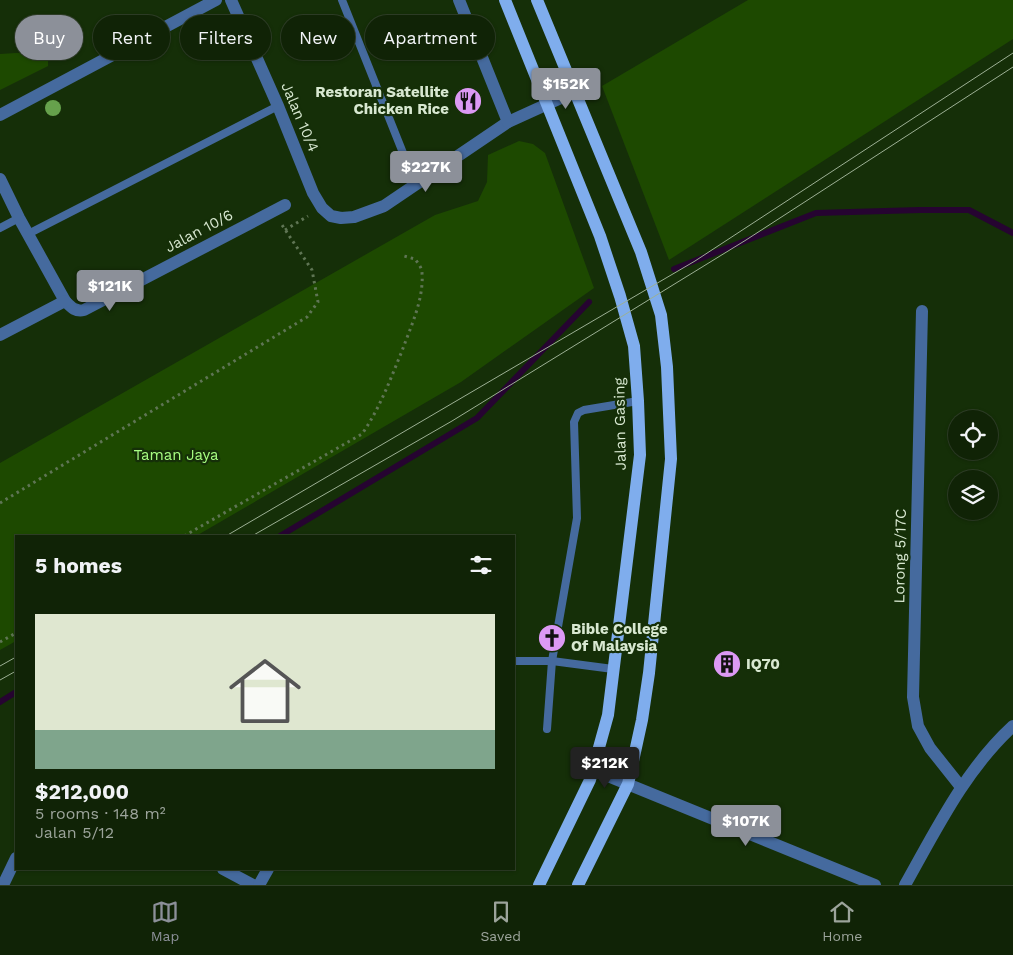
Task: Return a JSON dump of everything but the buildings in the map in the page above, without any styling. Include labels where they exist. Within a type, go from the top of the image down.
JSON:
[{"type":"main road","name":"Jalan Gasing","points":[[505,0],[600,236],[620,296],[634,346],[638,401],[640,455],[608,715],[590,780],[539,885]]},
{"type":"main road","points":[[537,0],[644,261],[661,315],[668,367],[672,459],[649,673],[642,720],[628,784],[578,885]]},
{"type":"street","name":"Jalan 10/4","points":[[231,0],[278,106],[313,193],[322,208]]},
{"type":"street","points":[[459,0],[508,122]]},
{"type":"street","points":[[0,115],[212,1]]},
{"type":"street","points":[[322,208],[331,216],[341,218],[354,217],[384,206],[400,196],[415,183],[508,122],[574,92]]},
{"type":"street","points":[[0,179],[19,218],[65,301],[0,335]]},
{"type":"street","name":"Jalan 10/6","points":[[65,301],[75,310],[84,310],[285,204]]},
{"type":"street","name":"Lorong 5/17C","points":[[922,311],[913,697],[918,726],[930,748],[961,787]]},
{"type":"street","points":[[905,885],[961,787],[1001,737],[1013,726]]},
{"type":"street","points":[[594,770],[874,885]]},
{"type":"street","points":[[3,885],[15,860]]},
{"type":"street","points":[[225,870],[253,885]]},
{"type":"street","points":[[259,885],[267,870]]},
{"type":"lane","points":[[342,0],[415,183]]},
{"type":"lane","points":[[28,234],[278,106]]},
{"type":"lane","points":[[0,228],[19,218]]},
{"type":"lane","points":[[547,729],[552,661],[577,518],[573,427],[575,417],[584,410],[638,401]]},
{"type":"lane","points":[[515,661],[552,661],[613,669]]},
{"type":"path","points":[[285,230],[322,208]]},
{"type":"path","points":[[0,503],[308,317],[318,302],[312,270],[272,211]]},
{"type":"path","points":[[186,535],[362,434],[373,418],[385,393],[413,322],[421,293],[422,270],[415,259],[404,256]]},
{"type":"path","points":[[0,642],[15,634]]},
{"type":"green space","points":[[748,0],[1013,0],[1013,39],[669,260],[602,86]]},
{"type":"green space","points":[[15,53],[15,60],[48,60],[48,66],[0,90],[0,54]]},
{"type":"green space","name":"Taman Jaya","points":[[519,141],[533,144],[545,153],[594,288],[461,382],[198,535],[15,535],[15,642],[0,650],[0,463],[435,215],[478,201],[487,182],[488,155]]},
{"type":"waterway","points":[[674,269],[816,213],[969,210],[1013,233]]},
{"type":"waterway","points":[[282,535],[477,418],[589,302]]},
{"type":"waterway","points":[[0,702],[15,693]]},
{"type":"tram line","points":[[228,535],[695,261],[1013,53]]},
{"type":"tram line","points":[[254,535],[452,421],[746,240],[1013,67]]},
{"type":"tram line","points":[[0,666],[15,658]]},
{"type":"tram line","points":[[0,680],[15,672]]},
{"type":"place","name":"Restoran Satellite Chicken Rice","points":[[468,101]]},
{"type":"place","name":"Bible College Of Malaysia","points":[[552,638]]},
{"type":"place","name":"IQ70","points":[[727,664]]}]
